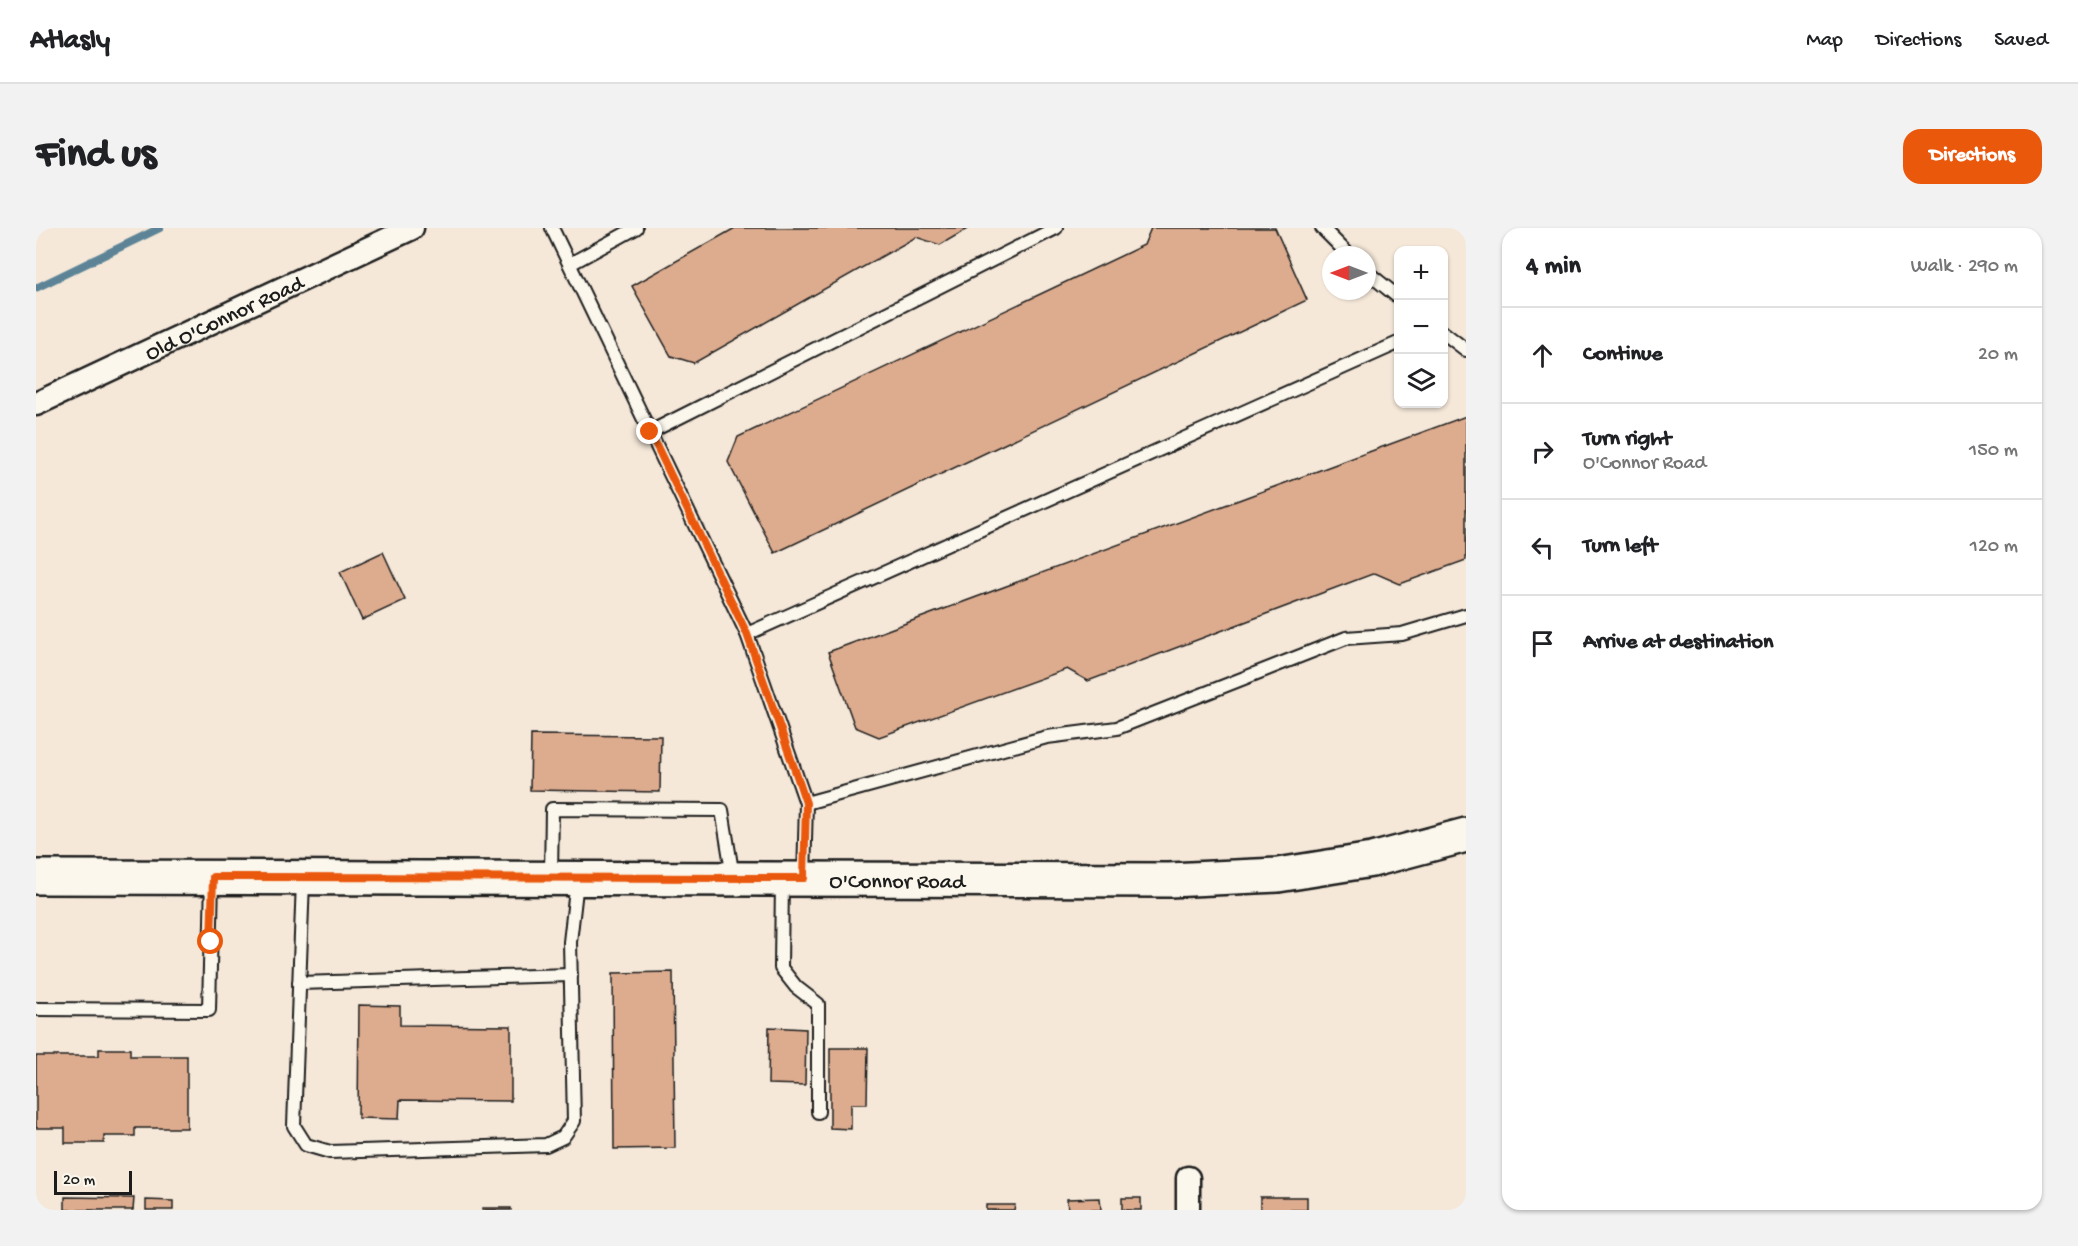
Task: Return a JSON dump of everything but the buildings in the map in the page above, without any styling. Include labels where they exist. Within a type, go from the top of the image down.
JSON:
[{"type":"main road","name":"O'Connor Road","points":[[36,877],[564,876],[1169,880],[1278,875],[1372,860],[1466,835]]},
{"type":"street","name":"Old O'Connor Road","points":[[36,404],[412,228]]},
{"type":"street","points":[[1188,1178],[1188,1210]]},
{"type":"lane","points":[[552,228],[747,634],[806,803],[781,968],[796,987],[818,1004],[818,1112]]},
{"type":"lane","points":[[570,264],[636,228]]},
{"type":"lane","points":[[650,432],[1056,228]]},
{"type":"lane","points":[[1322,228],[1340,246]]},
{"type":"lane","points":[[1376,279],[1394,294]]},
{"type":"lane","points":[[1448,337],[1466,350]]},
{"type":"lane","points":[[747,634],[1394,345]]},
{"type":"lane","points":[[806,803],[1047,737],[1117,728],[1346,638],[1402,634],[1466,615]]},
{"type":"lane","points":[[303,877],[294,1126],[306,1145],[330,1152],[456,1150],[546,1145],[563,1137],[574,1121],[570,942],[564,876],[552,809],[722,810],[733,877]]},
{"type":"lane","points":[[36,1009],[209,1010],[213,877]]},
{"type":"lane","points":[[299,983],[571,975]]},
{"type":"waterway","points":[[36,288],[160,228]]},
{"type":"route","points":[[211,942],[213,877],[804,878],[806,803],[797,776],[747,634],[650,432]]}]
